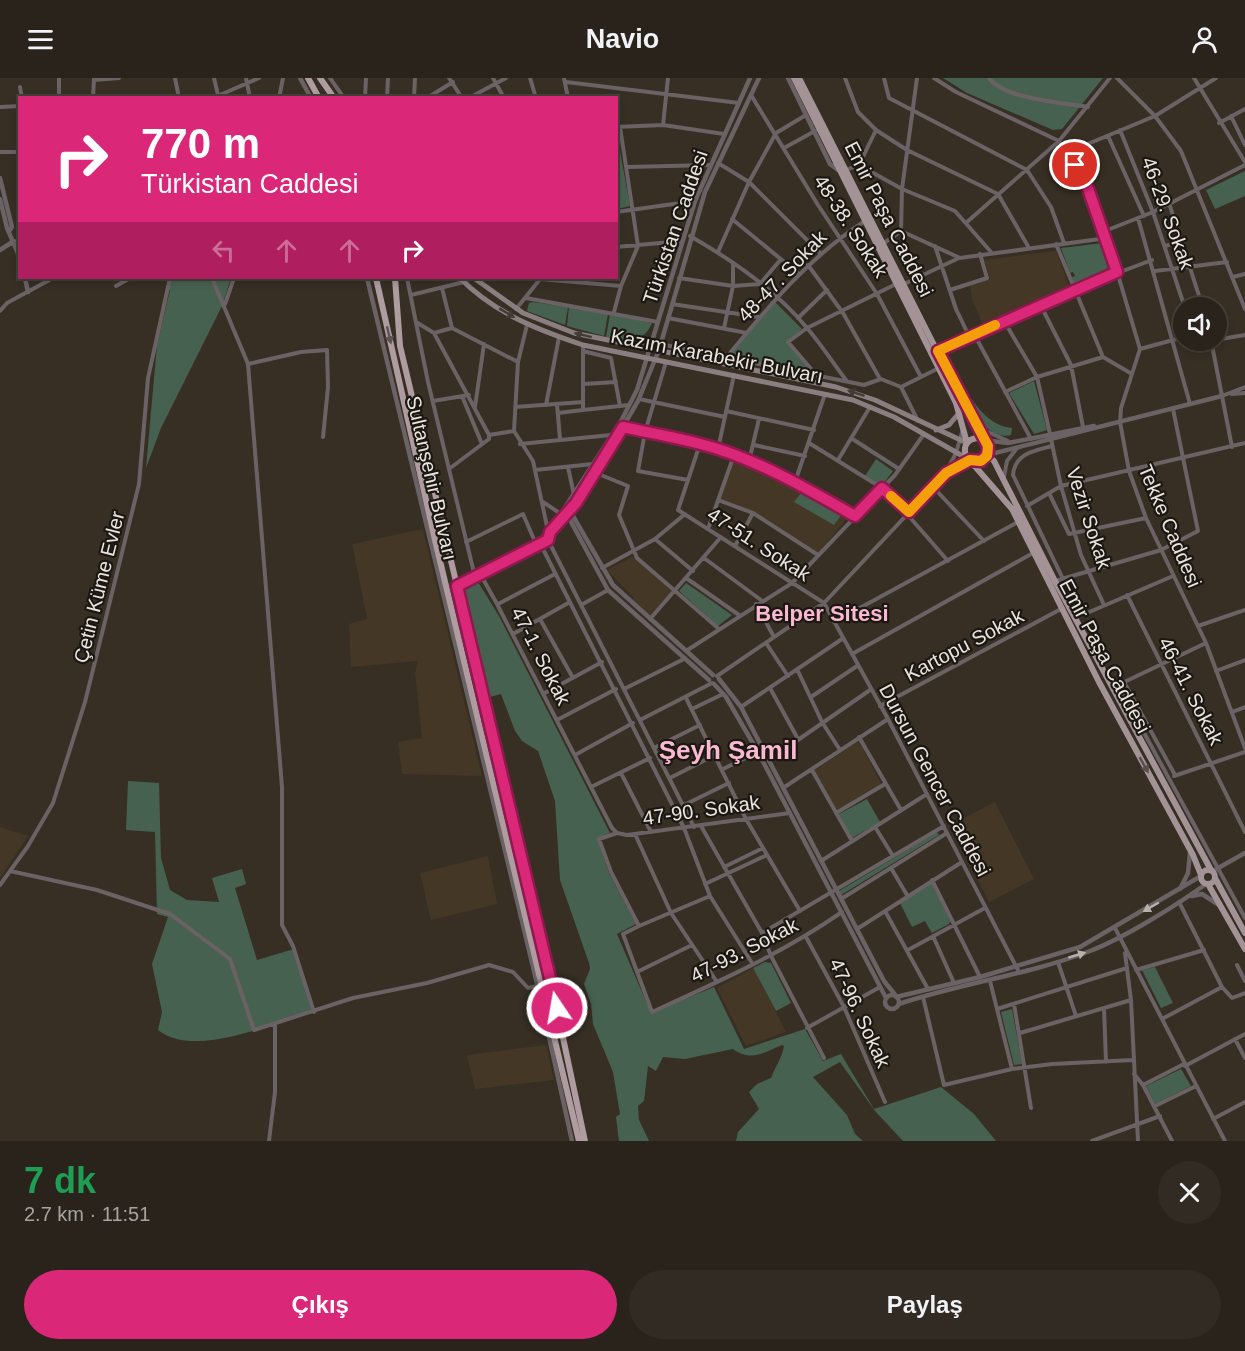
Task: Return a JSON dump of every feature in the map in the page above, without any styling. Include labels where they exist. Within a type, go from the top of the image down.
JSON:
[{"type":"highway","points":[[308,78],[318,96]]},
{"type":"highway","points":[[320,78],[333,96]]},
{"type":"highway","name":"Sultanşehir Bulvarı","points":[[376,279],[435,540],[545,989],[579,1141]]},
{"type":"highway","name":"Sultanşehir Bulvarı","points":[[395,279],[400,346],[552,986],[585,1141]]},
{"type":"main road","name":"Emir Paşa Caddesi","points":[[794,78],[842,170],[884,243],[982,440]]},
{"type":"main road","name":"Emir Paşa Caddesi","points":[[801,78],[840,159],[842,170],[865,221],[960,411],[967,443]]},
{"type":"main road","name":"Kazım Karabekir Bulvarı","points":[[475,279],[516,309],[574,333],[649,348],[659,347],[836,387],[875,400],[967,443]]},
{"type":"main road","name":"Kazım Karabekir Bulvarı","points":[[462,280],[500,309],[527,325],[583,348],[825,393],[870,406],[925,433],[970,460]]},
{"type":"main road","points":[[936,430],[954,421],[960,411]]},
{"type":"main road","points":[[974,438],[982,440],[988,446],[987,455],[981,461],[970,460],[965,453],[967,443],[974,438]]},
{"type":"main road","name":"Emir Paşa Caddesi","points":[[987,455],[994,461],[1055,581],[1245,933]]},
{"type":"main road","name":"Emir Paşa Caddesi","points":[[970,460],[1006,501],[1018,522],[1061,609],[1207,884]]},
{"type":"main road","points":[[1201,875],[1204,871],[1214,872],[1207,884],[1245,949]]},
{"type":"street","points":[[59,78],[59,96]]},
{"type":"street","points":[[93,96],[94,79],[119,78]]},
{"type":"street","points":[[175,78],[179,96]]},
{"type":"street","points":[[214,78],[216,96],[225,95],[259,78]]},
{"type":"street","points":[[246,78],[250,96]]},
{"type":"street","points":[[279,96],[282,78]]},
{"type":"street","points":[[300,78],[310,96]]},
{"type":"street","points":[[330,78],[343,96]]},
{"type":"street","points":[[365,96],[366,78]]},
{"type":"street","points":[[387,96],[388,78]]},
{"type":"street","points":[[414,78],[414,96]]},
{"type":"street","points":[[449,78],[461,96]]},
{"type":"street","points":[[493,78],[503,96]]},
{"type":"street","points":[[477,95],[506,78]]},
{"type":"street","points":[[530,78],[535,96]]},
{"type":"street","points":[[663,125],[668,78]]},
{"type":"street","name":"Türkistan Caddesi","points":[[546,541],[548,531],[566,511],[573,495],[629,405],[658,322],[695,201],[750,78]]},
{"type":"street","name":"Türkistan Caddesi","points":[[546,541],[550,532],[596,473],[639,399],[655,360],[690,236],[717,163],[759,78]]},
{"type":"street","points":[[788,78],[830,164],[842,170],[859,165],[902,189],[955,211],[991,252]]},
{"type":"street","points":[[845,78],[858,112],[876,130],[907,150],[998,194],[1029,248]]},
{"type":"street","points":[[884,78],[889,98],[1027,170],[1051,207],[1064,243]]},
{"type":"street","points":[[901,231],[902,189],[917,78]]},
{"type":"street","points":[[934,78],[956,92],[1059,141],[1084,177],[1105,231],[1140,349],[1173,339]]},
{"type":"street","points":[[990,78],[1003,88],[1026,96],[1088,107]]},
{"type":"street","points":[[967,222],[1059,141],[1110,78]]},
{"type":"street","points":[[1117,78],[1155,116],[1181,151],[1245,309]]},
{"type":"street","points":[[1105,231],[1153,212],[1245,164],[1194,78]]},
{"type":"street","points":[[1066,153],[1155,116],[1216,78]]},
{"type":"street","points":[[568,96],[565,80],[740,103]]},
{"type":"street","points":[[430,96],[453,82]]},
{"type":"street","points":[[20,87],[22,96]]},
{"type":"street","name":"48-38. Sokak","points":[[751,95],[877,294],[921,377]]},
{"type":"street","points":[[0,107],[18,106]]},
{"type":"street","points":[[1219,123],[1245,109]]},
{"type":"street","points":[[718,252],[749,182],[776,133],[806,115]]},
{"type":"street","points":[[1231,116],[1245,145]]},
{"type":"street","points":[[614,312],[621,286],[638,246],[627,167],[618,127],[663,125],[724,134]]},
{"type":"street","points":[[859,165],[876,130]]},
{"type":"street","name":"46-29. Sokak","points":[[1120,130],[1153,212],[1182,297]]},
{"type":"street","points":[[784,148],[815,131]]},
{"type":"street","name":"46-29. Sokak","points":[[1108,136],[1144,216]]},
{"type":"street","points":[[0,152],[18,152]]},
{"type":"street","points":[[717,163],[749,182],[821,254]]},
{"type":"street","points":[[627,167],[710,165]]},
{"type":"street","points":[[0,178],[12,226],[10,230]]},
{"type":"street","points":[[0,199],[10,230],[17,240],[0,250]]},
{"type":"street","points":[[618,212],[695,201]]},
{"type":"street","points":[[1169,203],[1200,297]]},
{"type":"street","points":[[1138,218],[1173,335]]},
{"type":"street","points":[[732,219],[799,274]]},
{"type":"street","name":"48-47. Sokak","points":[[726,358],[776,297],[799,274],[839,237],[865,221]]},
{"type":"street","points":[[884,243],[901,231]]},
{"type":"street","points":[[901,231],[960,258]]},
{"type":"street","points":[[690,236],[718,252],[776,297],[807,328],[846,381]]},
{"type":"street","points":[[904,284],[960,258],[1107,238]]},
{"type":"street","points":[[618,247],[682,241]]},
{"type":"street","points":[[1165,246],[1183,241]]},
{"type":"street","points":[[1056,244],[1103,357],[1132,374]]},
{"type":"street","points":[[935,245],[950,290],[971,335],[1031,439]]},
{"type":"street","points":[[950,290],[987,278],[980,254]]},
{"type":"street","points":[[678,278],[733,286],[760,284],[781,259]]},
{"type":"street","points":[[938,351],[1117,272],[1152,260]]},
{"type":"street","points":[[1155,271],[1227,262]]},
{"type":"street","points":[[724,328],[733,286],[733,264]]},
{"type":"street","points":[[808,266],[843,313],[880,379],[901,387],[918,421]]},
{"type":"street","points":[[1233,277],[1245,274]]},
{"type":"street","points":[[25,279],[28,292]]},
{"type":"street","points":[[0,311],[7,303],[51,279]]},
{"type":"street","points":[[116,286],[128,279]]},
{"type":"street","name":"Çetin Küme Evler","points":[[0,885],[28,846],[53,803],[100,648],[118,564],[139,484],[148,378],[170,279]]},
{"type":"street","points":[[212,279],[225,304],[248,364],[282,787],[282,925],[293,946],[314,1012]]},
{"type":"street","points":[[225,304],[234,279]]},
{"type":"street","name":"Sultanşehir Bulvarı","points":[[367,279],[572,1141]]},
{"type":"street","name":"47-1. Sokak","points":[[407,279],[475,577],[483,579],[498,604],[591,787],[617,833]]},
{"type":"street","points":[[411,295],[442,288],[462,280]]},
{"type":"street","points":[[516,309],[540,280],[621,286]]},
{"type":"street","points":[[818,377],[788,342],[807,328],[843,313],[897,283]]},
{"type":"street","points":[[442,288],[452,328]]},
{"type":"street","points":[[798,318],[826,290]]},
{"type":"street","points":[[526,298],[614,312],[658,322]]},
{"type":"street","points":[[670,303],[760,317]]},
{"type":"street","points":[[1041,306],[1071,365],[1083,427]]},
{"type":"street","points":[[666,317],[747,333]]},
{"type":"street","name":"Vezir Sokak","points":[[1004,321],[1036,377],[1074,532],[1104,605]]},
{"type":"street","points":[[416,322],[434,333],[489,435]]},
{"type":"street","points":[[527,325],[519,362],[514,431],[532,461],[548,531]]},
{"type":"street","points":[[434,333],[452,328],[519,362]]},
{"type":"street","points":[[1227,338],[1245,335]]},
{"type":"street","points":[[546,405],[558,337]]},
{"type":"street","points":[[475,407],[484,344]]},
{"type":"street","points":[[659,347],[864,385],[880,379]]},
{"type":"street","points":[[583,410],[583,348],[610,357],[620,406]]},
{"type":"street","name":"Tekke Caddesi","points":[[1140,349],[1121,408],[1120,422],[1129,471],[1146,518],[1206,644],[1245,750]]},
{"type":"street","points":[[248,364],[301,352],[327,350],[328,387],[323,437]]},
{"type":"street","points":[[1177,351],[1191,404]]},
{"type":"street","points":[[1215,351],[1232,447]]},
{"type":"street","points":[[1005,392],[1036,377],[1103,357]]},
{"type":"street","points":[[666,362],[645,432],[638,471],[688,480],[700,444]]},
{"type":"street","points":[[901,387],[939,368]]},
{"type":"street","points":[[717,449],[734,375]]},
{"type":"street","points":[[583,384],[616,382]]},
{"type":"street","points":[[987,455],[1031,439],[1173,410],[1245,387]]},
{"type":"street","points":[[795,482],[825,393]]},
{"type":"street","points":[[1222,396],[1245,393]]},
{"type":"street","points":[[433,400],[469,395]]},
{"type":"street","points":[[462,396],[482,444]]},
{"type":"street","points":[[639,399],[814,430]]},
{"type":"street","points":[[515,407],[584,402]]},
{"type":"street","points":[[557,404],[560,440]]},
{"type":"street","points":[[558,413],[629,405]]},
{"type":"street","points":[[838,460],[870,406]]},
{"type":"street","points":[[1055,581],[1062,577],[1090,572],[1161,550],[1198,531],[1173,410]]},
{"type":"street","points":[[749,461],[759,419]]},
{"type":"street","points":[[982,440],[1016,445],[1083,427],[1120,422]]},
{"type":"street","points":[[623,427],[700,444],[734,455],[795,482],[855,516]]},
{"type":"street","points":[[977,427],[1016,445]]},
{"type":"street","points":[[640,720],[686,698],[712,682],[716,676],[824,603],[946,473],[956,453],[963,428]]},
{"type":"street","points":[[449,469],[482,444],[489,435],[514,431]]},
{"type":"street","points":[[686,651],[762,600],[792,583],[899,469],[925,433]]},
{"type":"street","points":[[520,444],[612,435]]},
{"type":"street","points":[[851,438],[899,469]]},
{"type":"street","points":[[809,443],[882,488],[908,513],[948,561]]},
{"type":"street","points":[[1027,506],[1061,486],[1245,443]]},
{"type":"street","points":[[754,445],[805,456]]},
{"type":"street","points":[[1004,481],[1007,461],[1016,445]]},
{"type":"street","points":[[1052,446],[1024,454],[1015,465],[1014,479],[1062,577]]},
{"type":"street","points":[[708,529],[734,455]]},
{"type":"street","points":[[946,473],[970,460]]},
{"type":"street","points":[[535,470],[594,464]]},
{"type":"street","points":[[568,467],[573,495]]},
{"type":"street","points":[[596,473],[628,486],[619,515],[637,558],[719,629]]},
{"type":"street","name":"47-51. Sokak","points":[[688,480],[678,510],[824,603]]},
{"type":"street","points":[[933,487],[984,541]]},
{"type":"street","points":[[1049,493],[1069,534],[1146,518]]},
{"type":"street","points":[[718,500],[753,513],[818,555]]},
{"type":"street","points":[[543,502],[566,511],[613,585],[716,676],[741,707],[821,861],[833,891],[841,899],[844,911],[899,1004]]},
{"type":"street","points":[[566,511],[595,571],[608,590],[723,694],[758,752],[844,911],[881,986],[886,1004],[890,1008],[1091,951],[1207,884]]},
{"type":"street","points":[[735,546],[753,513]]},
{"type":"street","points":[[466,542],[523,514],[536,544]]},
{"type":"street","points":[[602,569],[655,539],[685,514]]},
{"type":"street","points":[[834,622],[1018,522]]},
{"type":"street","points":[[650,620],[721,537]]},
{"type":"street","points":[[655,539],[693,571]]},
{"type":"street","points":[[457,586],[536,544],[546,541]]},
{"type":"street","points":[[546,541],[542,548],[616,689],[684,828],[710,896],[752,963]]},
{"type":"street","points":[[546,541],[694,827]]},
{"type":"street","points":[[852,654],[1033,553]]},
{"type":"street","points":[[704,558],[762,600]]},
{"type":"street","points":[[498,604],[555,574]]},
{"type":"street","points":[[1087,613],[1173,576]]},
{"type":"street","points":[[686,578],[739,615]]},
{"type":"street","points":[[581,605],[608,590]]},
{"type":"street","name":"46-41. Sokak","points":[[1127,595],[1245,832]]},
{"type":"street","points":[[513,634],[570,602]]},
{"type":"street","name":"Dursun Gencer Caddesi","points":[[824,603],[888,719],[1019,972]]},
{"type":"street","points":[[756,604],[774,637]]},
{"type":"street","name":"Kartopu Sokak","points":[[880,706],[1061,609]]},
{"type":"street","points":[[1198,626],[1245,610]]},
{"type":"street","points":[[540,619],[573,678]]},
{"type":"street","points":[[741,707],[843,639]]},
{"type":"street","points":[[766,643],[788,676]]},
{"type":"street","points":[[1172,776],[1118,685],[1206,644]]},
{"type":"street","points":[[624,689],[684,659]]},
{"type":"street","points":[[1216,671],[1245,660]]},
{"type":"street","points":[[543,694],[602,662]]},
{"type":"street","points":[[811,697],[857,666]]},
{"type":"street","points":[[797,669],[822,722],[840,750]]},
{"type":"street","points":[[712,682],[716,676]]},
{"type":"street","points":[[1124,682],[1172,776],[1214,872],[1245,918]]},
{"type":"street","points":[[770,688],[798,739]]},
{"type":"street","points":[[557,720],[616,689]]},
{"type":"street","points":[[769,760],[870,690]]},
{"type":"street","points":[[692,709],[723,694]]},
{"type":"street","points":[[686,698],[746,819],[800,910]]},
{"type":"street","points":[[1232,712],[1245,707]]},
{"type":"street","points":[[783,788],[888,719]]},
{"type":"street","points":[[575,755],[633,723]]},
{"type":"street","points":[[654,748],[700,725]]},
{"type":"street","points":[[859,737],[901,810]]},
{"type":"street","points":[[1162,781],[1245,750]]},
{"type":"street","points":[[723,769],[758,752]]},
{"type":"street","points":[[670,778],[715,755]]},
{"type":"street","points":[[591,787],[650,758]]},
{"type":"street","points":[[812,770],[852,841]]},
{"type":"street","points":[[621,773],[651,832]]},
{"type":"street","points":[[684,805],[729,783]]},
{"type":"street","points":[[836,813],[885,784]]},
{"type":"street","points":[[821,861],[927,794]]},
{"type":"street","name":"47-90. Sokak","points":[[617,833],[635,834],[790,813]]},
{"type":"street","points":[[701,826],[762,933],[771,956],[824,1058]]},
{"type":"street","points":[[762,933],[944,826]]},
{"type":"street","points":[[875,827],[893,856]]},
{"type":"street","points":[[617,833],[598,839],[611,872],[639,926]]},
{"type":"street","points":[[841,899],[947,833]]},
{"type":"street","points":[[635,834],[671,913],[717,982]]},
{"type":"street","points":[[724,867],[763,848]]},
{"type":"street","points":[[1179,890],[1188,873],[1190,849]]},
{"type":"street","points":[[1214,872],[1245,853]]},
{"type":"street","points":[[705,884],[767,855]]},
{"type":"street","points":[[857,930],[932,879],[962,862]]},
{"type":"street","points":[[891,867],[907,896]]},
{"type":"street","points":[[9,870],[97,890],[170,914],[230,959],[252,1028],[255,1030],[353,998],[427,983],[489,965],[513,972],[528,988],[537,986]]},
{"type":"street","points":[[886,998],[954,983],[1080,947],[1201,875]]},
{"type":"street","points":[[932,879],[980,976]]},
{"type":"street","points":[[1180,901],[1202,894],[1223,908]]},
{"type":"street","points":[[692,945],[637,972],[623,934],[710,896]]},
{"type":"street","points":[[1180,901],[1222,987],[1232,998],[1245,993]]},
{"type":"street","points":[[908,950],[986,908]]},
{"type":"street","name":"47-93. Sokak","points":[[637,972],[652,1012],[771,956],[806,937],[844,911]]},
{"type":"street","points":[[885,911],[928,989]]},
{"type":"street","points":[[1115,928],[1125,952],[1225,1141]]},
{"type":"street","points":[[933,936],[954,983]]},
{"type":"street","name":"47-96. Sokak","points":[[806,937],[844,1007],[885,1102]]},
{"type":"street","points":[[1136,970],[1204,950]]},
{"type":"street","points":[[1125,952],[1131,1000],[1135,1124],[1138,1141]]},
{"type":"street","points":[[1058,961],[1076,1016]]},
{"type":"street","points":[[1237,965],[1245,981]]},
{"type":"street","points":[[997,1009],[1127,969]]},
{"type":"street","points":[[990,981],[1012,1069]]},
{"type":"street","points":[[807,1028],[881,986]]},
{"type":"street","points":[[1162,1019],[1222,987]]},
{"type":"street","points":[[923,997],[944,1085],[1025,1067],[1133,1060]]},
{"type":"street","points":[[1020,1033],[1131,1000]]},
{"type":"street","points":[[1014,1004],[1031,1108]]},
{"type":"street","points":[[1104,1008],[1106,1062]]},
{"type":"street","points":[[269,1141],[275,1092],[275,1024]]},
{"type":"street","points":[[1143,1085],[1245,1034]]},
{"type":"street","points":[[1235,1039],[1245,1058]]},
{"type":"street","points":[[1134,1073],[1143,1085],[1173,1141]]},
{"type":"street","points":[[1155,1107],[1196,1086]]},
{"type":"street","points":[[1213,1119],[1245,1102]]},
{"type":"street","points":[[1092,1141],[1160,1116]]},
{"type":"shaded area","points":[[1056,251],[1070,288],[984,327],[972,300],[970,283],[990,279],[984,260]]},
{"type":"shaded area","points":[[733,459],[809,491],[847,518],[818,554],[754,512],[719,500]]},
{"type":"shaded area","points":[[423,529],[482,776],[402,774],[398,742],[422,738],[415,673],[418,661],[351,667],[349,624],[367,619],[352,544]]},
{"type":"shaded area","points":[[634,556],[673,592],[652,617],[633,600],[634,598],[607,570]]},
{"type":"shaded area","points":[[859,741],[882,785],[836,811],[814,771]]},
{"type":"shaded area","points":[[995,802],[1034,879],[989,902],[950,825]]},
{"type":"shaded area","points":[[0,827],[28,836],[0,878]]},
{"type":"shaded area","points":[[488,856],[497,904],[431,920],[420,873]]},
{"type":"shaded area","points":[[753,968],[786,1032],[746,1046],[717,988]]},
{"type":"shaded area","points":[[546,1045],[554,1080],[475,1089],[467,1055]]},
{"type":"green space","points":[[943,78],[1103,78],[1062,129],[1053,130],[967,93]]},
{"type":"green space","points":[[618,140],[630,206],[618,209]]},
{"type":"green space","points":[[1245,171],[1245,196],[1215,209],[1206,190]]},
{"type":"green space","points":[[1103,243],[1112,269],[1074,285],[1072,277],[1075,276],[1073,272],[1070,273],[1061,248]]},
{"type":"green space","points":[[169,279],[231,279],[222,306],[161,428],[146,468],[157,345],[170,290],[166,288]]},
{"type":"green space","points":[[775,302],[802,329],[787,342],[810,369],[809,372],[729,357]]},
{"type":"green space","points":[[529,303],[568,307],[565,325],[527,311]]},
{"type":"green space","points":[[569,307],[608,314],[604,336],[567,326]]},
{"type":"green space","points":[[610,314],[652,323],[644,335],[633,340],[606,337]]},
{"type":"green space","points":[[947,352],[958,375],[980,410],[1000,425],[1012,428],[1011,435],[999,435],[989,429],[969,407],[942,355]]},
{"type":"green space","points":[[1034,381],[1047,430],[1034,434],[1009,393]]},
{"type":"green space","points":[[876,459],[893,471],[881,487],[865,476]]},
{"type":"green space","points":[[803,491],[841,515],[834,525],[794,502]]},
{"type":"green space","points":[[478,582],[499,616],[610,833],[597,838],[609,873],[636,924],[617,934],[651,1013],[714,987],[744,1049],[805,1029],[823,1061],[841,1054],[874,1109],[941,1087],[974,1114],[996,1141],[903,1141],[875,1111],[840,1062],[813,1077],[847,1115],[855,1134],[863,1141],[736,1141],[738,1132],[759,1109],[749,1092],[757,1084],[771,1078],[782,1055],[784,1046],[782,1045],[751,1056],[733,1049],[685,1059],[663,1057],[656,1071],[648,1066],[644,1101],[638,1106],[639,1120],[649,1141],[619,1141],[616,1117],[620,1114],[613,1072],[593,1024],[591,1004],[584,984],[590,969],[589,963],[560,880],[555,801],[538,751],[522,741],[515,731],[501,694],[490,697],[463,585]]},
{"type":"green space","points":[[686,583],[732,615],[718,626],[679,591]]},
{"type":"green space","points":[[128,781],[159,783],[161,858],[170,890],[187,900],[219,902],[212,878],[242,869],[246,884],[235,888],[257,960],[294,949],[312,1012],[234,1036],[212,1040],[192,1041],[173,1038],[158,1030],[162,1012],[152,964],[168,917],[157,914],[155,832],[126,830]]},
{"type":"green space","points":[[867,799],[880,822],[852,838],[839,814]]},
{"type":"green space","points":[[937,832],[939,835],[841,895],[839,891]]},
{"type":"green space","points":[[933,884],[950,921],[949,924],[932,933],[925,921],[912,927],[900,903]]},
{"type":"green space","points":[[765,962],[771,963],[791,1003],[776,1011],[753,968]]},
{"type":"green space","points":[[1155,967],[1173,1003],[1161,1008],[1142,970]]},
{"type":"green space","points":[[1012,1009],[1022,1064],[1014,1065],[1001,1012]]},
{"type":"green space","points":[[1181,1069],[1191,1086],[1155,1104],[1146,1086]]},
{"type":"slow traffic","points":[[891,496],[909,512],[946,473],[970,460],[981,461],[987,456],[988,446],[982,440],[938,351],[995,325]]},
{"type":"district","name":"Belper Sitesi","points":[[822,613]]},
{"type":"district","name":"Şeyh Şamil","points":[[728,750]]},
{"type":"route","points":[[557,1008],[457,586],[536,544],[548,540],[550,532],[576,503],[592,480],[623,427],[700,444],[734,455],[795,482],[855,516],[882,488],[909,512],[946,473],[970,460],[981,461],[988,453],[988,446],[982,440],[938,351],[1117,272],[1105,231],[1084,177],[1075,165]]}]
